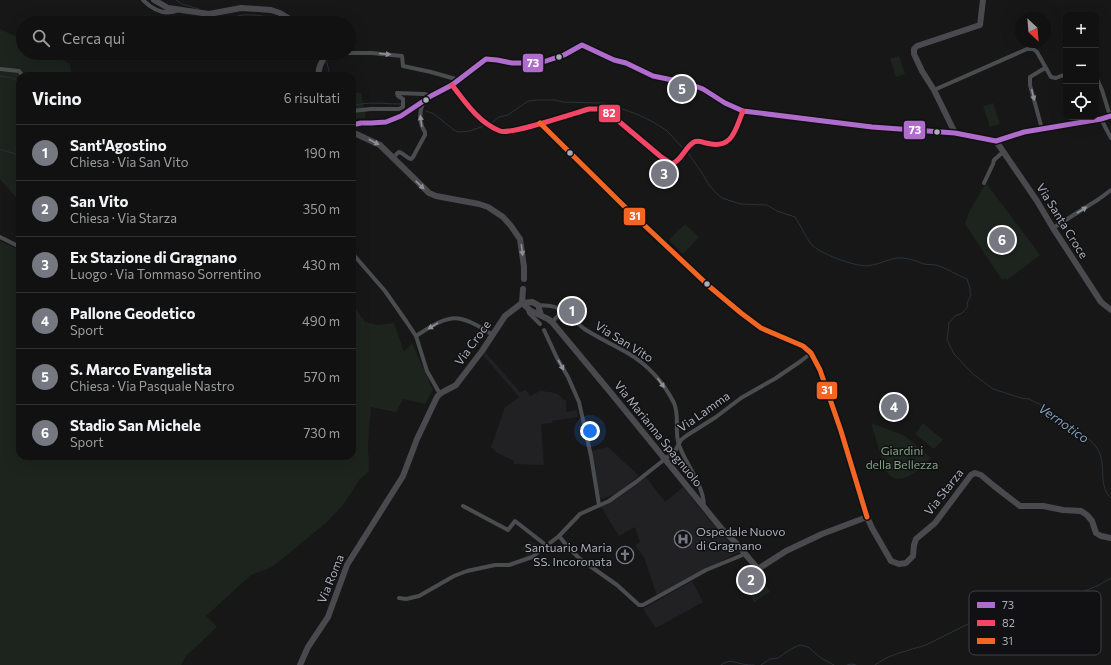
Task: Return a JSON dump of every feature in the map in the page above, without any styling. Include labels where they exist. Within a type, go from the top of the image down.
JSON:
[{"type":"street","points":[[143,0],[159,12],[169,13],[179,10]]},
{"type":"street","points":[[154,0],[168,8],[209,14],[240,8],[248,8],[271,10],[285,16]]},
{"type":"street","points":[[956,133],[934,90],[922,71],[914,54],[914,49],[917,46],[980,25],[983,0]]},
{"type":"street","points":[[356,124],[386,122],[401,116],[430,96],[452,85],[486,59],[512,63],[543,62],[564,55],[582,45],[653,76],[687,83],[704,89],[725,103],[743,111],[872,127],[956,133],[996,141],[1024,132],[1111,116],[1099,84]]},
{"type":"street","points":[[934,90],[1027,49],[1033,49],[1037,52],[1051,77],[1056,78],[1063,75]]},
{"type":"street","points":[[356,53],[402,56],[402,66],[459,80]]},
{"type":"street","points":[[318,72],[323,60]]},
{"type":"street","points":[[1042,129],[1030,85],[1030,77],[1045,68]]},
{"type":"street","points":[[0,69],[19,72]]},
{"type":"street","points":[[452,85],[471,111],[494,128],[504,132],[517,130],[589,109],[600,109],[609,113],[660,156],[672,164],[675,164],[694,142],[698,141],[717,145],[727,142],[732,137],[743,111]]},
{"type":"street","points":[[356,111],[399,109],[403,107],[403,99],[398,96],[397,93],[424,94],[430,96]]},
{"type":"street","points":[[392,158],[399,152],[403,153],[408,158],[411,159],[413,157],[425,132],[420,123],[420,112],[423,102]]},
{"type":"street","points":[[1101,119],[1111,138]]},
{"type":"street","points":[[540,123],[623,205],[741,313],[761,328],[803,346],[810,353]]},
{"type":"street","points":[[356,133],[377,143],[429,193],[436,196],[479,204],[488,207],[503,217],[520,239],[524,266],[524,279]]},
{"type":"street","name":"Via Santa Croce","points":[[996,141],[1037,201],[1101,302],[1111,310]]},
{"type":"street","points":[[984,183],[994,164],[994,160],[1004,152]]},
{"type":"street","points":[[1053,228],[1111,190]]},
{"type":"street","points":[[0,237],[16,245]]},
{"type":"street","points":[[356,258],[385,291],[416,336],[428,371],[440,394]]},
{"type":"street","points":[[523,289],[524,305],[529,313],[540,324]]},
{"type":"street","points":[[524,305],[532,302],[538,305],[546,319]]},
{"type":"street","points":[[524,305],[530,311],[546,319]]},
{"type":"street","name":"Via Croce","points":[[440,394],[456,385],[493,335],[505,316],[524,305]]},
{"type":"street","name":"Via San Vito","points":[[538,305],[554,307],[587,330],[628,353],[653,372],[668,392],[676,410],[679,444],[691,471],[698,481],[704,501],[704,507]]},
{"type":"street","points":[[546,319],[562,312]]},
{"type":"street","points":[[416,336],[441,321],[451,318],[460,319],[476,325],[493,335]]},
{"type":"street","name":"Via Marianna Spagnuolo","points":[[546,319],[611,393],[721,528],[758,569],[786,551],[822,534],[859,521]]},
{"type":"street","points":[[544,330],[579,402],[591,456],[599,504]]},
{"type":"street","name":"Via Lamma","points":[[399,598],[406,599],[419,596],[454,576],[466,571],[495,565],[509,565],[532,556],[559,536],[580,514],[599,504],[609,501],[665,460],[675,451],[686,436],[716,417],[741,398],[776,378],[810,353]]},
{"type":"street","name":"Via Starza","points":[[810,353],[820,370],[841,431],[867,517],[891,561],[899,564],[906,563],[913,556],[916,539],[935,523],[971,475],[977,473],[981,474],[1020,506],[1043,506],[1063,510],[1081,511],[1092,521],[1096,533],[1101,536],[1111,538]]},
{"type":"street","name":"Via Roma","points":[[300,665],[308,647],[328,617],[347,565],[403,476],[417,439],[440,394]]},
{"type":"street","points":[[463,506],[508,530],[516,521],[547,546]]},
{"type":"street","points":[[859,521],[867,517]]},
{"type":"street","points":[[859,521],[871,526]]},
{"type":"street","points":[[559,536],[580,559],[617,585],[639,605],[643,606],[705,571],[745,554]]},
{"type":"shaded area","points":[[485,352],[520,392],[526,390],[530,396],[540,391],[558,394],[566,401],[566,412],[577,410],[578,417],[552,421],[553,423],[541,424],[544,465],[514,464],[514,461],[496,452],[491,447],[505,407],[519,397],[483,355]]},
{"type":"shaded area","points":[[608,447],[639,476],[617,493],[602,499],[599,497],[591,451]]},
{"type":"shaded area","name":"Ospedale Nuovo di Gragnano","points":[[646,477],[665,502],[683,487],[711,522],[739,552],[657,596],[644,557],[635,545],[640,542],[635,527],[619,536],[601,507],[624,494]]},
{"type":"shaded area","points":[[692,581],[703,602],[656,628],[643,609]]},
{"type":"green space","points":[[0,29],[16,37],[16,60],[63,60],[70,64],[71,72],[16,72],[16,197],[0,179]]},
{"type":"green space","points":[[899,56],[905,74],[896,77],[890,59]]},
{"type":"green space","points":[[356,92],[361,93],[366,118],[356,119]]},
{"type":"green space","points":[[993,103],[1000,124],[990,127],[983,106]]},
{"type":"green space","points":[[986,183],[1040,255],[1007,280],[1005,278],[1002,280],[965,224],[969,212]]},
{"type":"green space","points":[[685,224],[699,237],[683,254],[669,240]]},
{"type":"green space","points":[[0,241],[16,248],[16,460],[356,460],[356,309],[365,322],[378,325],[394,323],[404,352],[412,343],[433,390],[425,404],[403,399],[396,412],[371,407],[368,443],[369,471],[360,479],[343,505],[326,523],[272,567],[251,575],[206,616],[217,627],[186,656],[181,665],[0,665]]},
{"type":"green space","name":"Giardini della Bellezza","points":[[871,423],[905,436],[931,458],[921,468],[902,479],[896,479],[890,476],[885,469]]},
{"type":"green space","points":[[923,423],[943,440],[934,449],[915,434]]},
{"type":"green space","points":[[530,541],[541,547],[528,556],[521,549]]},
{"type":"green space","points":[[764,583],[770,592],[754,602],[748,592]]},
{"type":"waterway","points":[[176,0],[182,4],[199,9]]},
{"type":"waterway","points":[[238,16],[265,16]]},
{"type":"waterway","points":[[326,62],[329,72]]},
{"type":"waterway","name":"Vernotico","points":[[0,76],[16,80]]},
{"type":"waterway","name":"Vernotico","points":[[490,123],[499,117],[508,115],[528,101],[555,100],[563,102],[609,104],[653,122],[666,130],[684,149]]},
{"type":"waterway","name":"Vernotico","points":[[356,105],[370,103],[401,104]]},
{"type":"waterway","name":"Vernotico","points":[[426,111],[434,114],[458,132],[470,131],[486,125]]},
{"type":"waterway","points":[[0,149],[16,154]]},
{"type":"waterway","name":"Vernotico","points":[[688,153],[709,185],[722,198],[740,204],[767,205],[777,211],[795,217],[811,244],[822,252],[854,264],[867,266],[894,259],[907,259],[924,264],[940,266],[967,279],[971,295],[967,303],[968,306],[962,313],[955,316],[949,323],[947,340],[954,354],[973,374],[993,389],[1029,399],[1041,405],[1089,439],[1099,452],[1102,464],[1103,482],[1107,493],[1111,498]]},
{"type":"waterway","points":[[1085,591],[1111,578]]},
{"type":"waterway","points":[[875,665],[886,658],[926,645],[969,624]]},
{"type":"waterway","points":[[761,665],[770,659],[778,658],[800,645],[808,647],[821,658],[834,665]]},
{"type":"waterway","points":[[721,665],[730,661],[746,665],[754,665]]},
{"type":"waterway","points":[[847,665],[856,665]]},
{"type":"transit line","name":"73","points":[[356,124],[386,122],[401,116],[431,96],[452,85],[486,59],[512,63],[543,62],[564,55],[582,45],[653,76],[687,83],[703,89],[725,103],[743,111],[872,127],[955,133],[996,141],[1024,132],[1111,116]]},
{"type":"transit line","name":"82","points":[[452,85],[467,105],[485,123],[500,131],[516,130],[589,109],[600,109],[609,113],[660,156],[672,164],[678,160],[694,142],[698,141],[722,144],[727,141],[732,137],[743,111]]},
{"type":"transit line","name":"31","points":[[540,123],[625,207],[710,287],[761,328],[803,346],[811,353],[820,370],[841,431],[867,517]]},
{"type":"place","name":"S. Marco Evangelista","points":[[682,89]]},
{"type":"place","name":"Ex Stazione di Gragnano","points":[[664,174]]},
{"type":"place","name":"Stadio San Michele","points":[[1002,240]]},
{"type":"place","name":"Sant'Agostino","points":[[572,311]]},
{"type":"place","name":"Pallone Geodetico","points":[[894,407]]},
{"type":"place","name":"Ospedale Nuovo di Gragnano","points":[[683,539]]},
{"type":"place","name":"Santuario Maria SS. Incoronata","points":[[625,555]]},
{"type":"place","name":"San Vito","points":[[751,580]]}]
